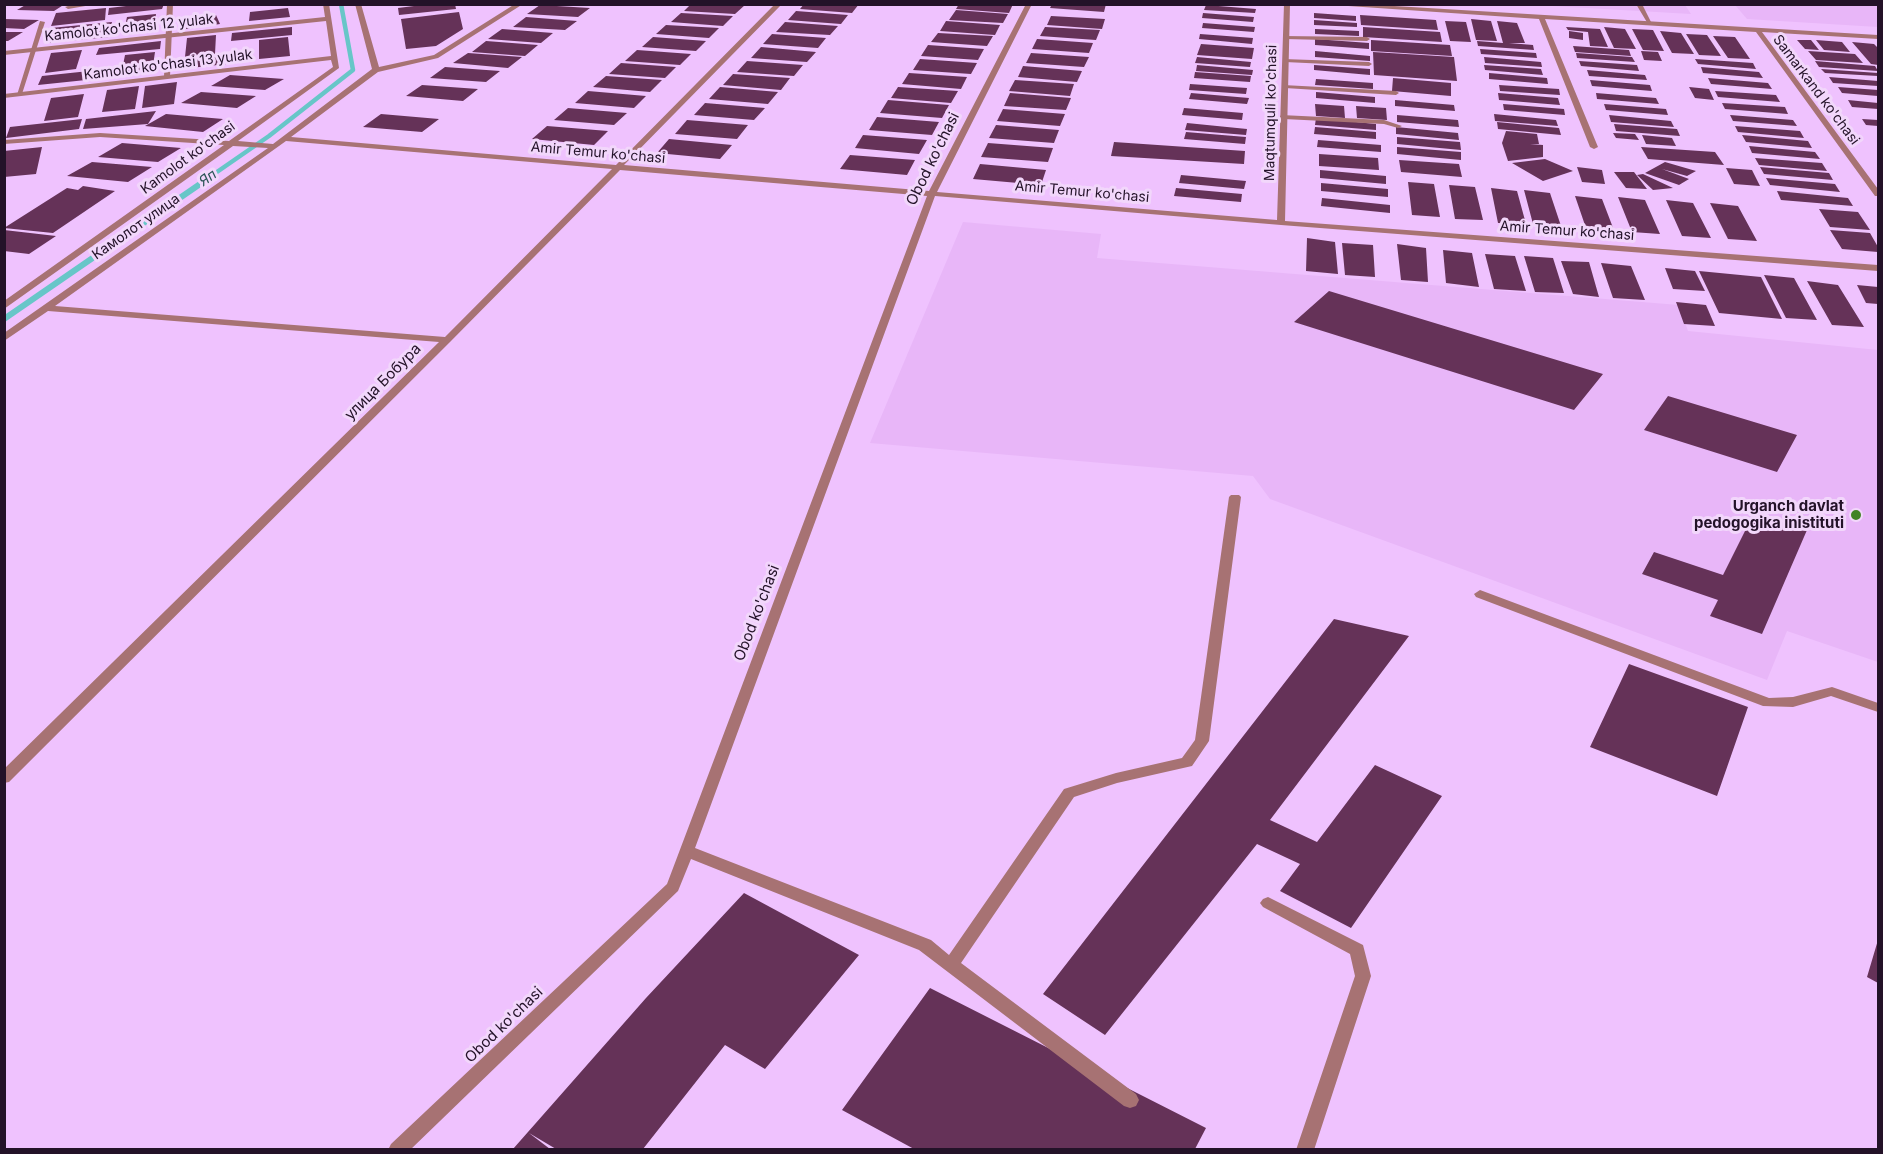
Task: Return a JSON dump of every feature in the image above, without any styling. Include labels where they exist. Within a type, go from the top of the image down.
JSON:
[{"type":"street","points":[[68,7],[94,4]]},
{"type":"street","points":[[167,77],[170,4]]},
{"type":"street","points":[[326,4],[334,58]]},
{"type":"street","points":[[358,4],[376,70]]},
{"type":"street","points":[[284,139],[376,70],[436,57],[520,4]]},
{"type":"street","name":"улица Бобура","points":[[4,778],[447,340],[778,4]]},
{"type":"street","name":"Obod ko'chasi","points":[[397,1149],[673,887],[932,193],[1029,4]]},
{"type":"street","name":"Maqtumquli ko'chasi","points":[[1281,223],[1287,4]]},
{"type":"street","points":[[1322,4],[1449,8],[1540,17],[1878,37]]},
{"type":"street","points":[[1639,4],[1650,23]]},
{"type":"street","points":[[1540,17],[1594,147]]},
{"type":"street","name":"Kamolot ko'chasi 12 yulak","points":[[4,53],[328,19]]},
{"type":"street","points":[[19,94],[42,22]]},
{"type":"street","name":"Samarkand ko'chasi","points":[[1757,29],[1878,194]]},
{"type":"street","points":[[1285,37],[1367,39]]},
{"type":"street","name":"Kamolot ko'chasi 13 yulak","points":[[4,96],[334,58]]},
{"type":"street","name":"Kamolot ko'chasi","points":[[4,306],[336,68],[334,58]]},
{"type":"street","points":[[1285,60],[1369,64]]},
{"type":"street","points":[[1285,86],[1396,93]]},
{"type":"street","points":[[1284,117],[1384,122],[1398,126]]},
{"type":"street","points":[[4,142],[100,135],[275,146]]},
{"type":"street","name":"Amir Temur ko'chasi","points":[[284,139],[616,169],[1281,223],[1878,268]]},
{"type":"street","name":"Камолот улица","points":[[4,338],[284,139]]},
{"type":"street","points":[[45,308],[447,340]]},
{"type":"street","points":[[951,965],[1069,793],[1116,778],[1187,762],[1202,741],[1235,497]]},
{"type":"street","points":[[1480,594],[1768,702],[1793,702],[1832,691],[1878,708]]},
{"type":"street","points":[[686,851],[925,945],[1130,1100]]},
{"type":"street","points":[[1268,903],[1357,950],[1363,976],[1305,1149]]},
{"type":"shaded area","points":[[1535,5],[1685,5],[1691,14]]},
{"type":"shaded area","points":[[1735,5],[1878,5],[1878,27],[1747,19]]},
{"type":"shaded area","points":[[963,222],[1101,234],[1097,258],[1679,305],[1688,331],[1878,350],[1878,662],[1787,631],[1767,680],[1270,499],[1253,476],[870,443]]},
{"type":"building","points":[[27,4],[65,4],[54,11],[17,10]]},
{"type":"building","points":[[164,4],[162,9],[108,15],[109,8]]},
{"type":"building","points":[[455,4],[456,9],[399,15],[398,8]]},
{"type":"building","points":[[691,4],[745,5],[735,14],[684,11]]},
{"type":"building","points":[[804,4],[859,4],[852,13],[800,9]]},
{"type":"building","points":[[959,4],[1013,4],[1009,13],[956,9]]},
{"type":"building","points":[[1052,4],[1106,4],[1104,12],[1050,8]]},
{"type":"building","points":[[540,5],[590,8],[578,17],[527,14]]},
{"type":"building","points":[[1206,5],[1256,9],[1255,13],[1204,10]]},
{"type":"building","points":[[106,8],[105,20],[51,26],[56,13]]},
{"type":"building","points":[[288,8],[290,17],[249,21],[250,12]]},
{"type":"building","points":[[956,10],[1008,14],[1003,23],[949,20]]},
{"type":"building","points":[[796,11],[848,15],[841,24],[788,20]]},
{"type":"building","points":[[459,12],[463,29],[436,46],[406,49],[401,19]]},
{"type":"building","points":[[681,13],[733,16],[723,26],[671,22]]},
{"type":"building","points":[[1203,13],[1254,17],[1253,22],[1202,18]]},
{"type":"building","points":[[1314,13],[1356,16],[1356,21],[1314,18]]},
{"type":"building","points":[[156,14],[153,32],[123,35],[127,17]]},
{"type":"building","points":[[216,15],[220,24],[180,30],[182,18]]},
{"type":"building","points":[[1360,15],[1436,20],[1438,30],[1361,25]]},
{"type":"building","points":[[1051,16],[1105,19],[1102,29],[1047,25]]},
{"type":"building","points":[[526,17],[577,21],[565,30],[513,27]]},
{"type":"building","points":[[4,19],[39,20],[24,29],[4,28]]},
{"type":"building","points":[[1471,19],[1491,21],[1497,41],[1476,40]]},
{"type":"building","points":[[1314,20],[1357,23],[1357,27],[1314,25]]},
{"type":"building","points":[[946,21],[1000,25],[995,35],[940,31]]},
{"type":"building","points":[[1445,21],[1466,22],[1471,42],[1450,41]]},
{"type":"building","points":[[1497,21],[1517,23],[1525,43],[1509,43],[1533,45],[1534,50],[1478,46],[1477,41],[1503,43]]},
{"type":"building","points":[[112,22],[109,37],[46,43],[51,28]]},
{"type":"building","points":[[785,22],[838,26],[830,35],[776,32]]},
{"type":"building","points":[[1203,23],[1255,27],[1254,32],[1202,28]]},
{"type":"building","points":[[666,25],[719,28],[709,38],[656,34]]},
{"type":"building","points":[[292,27],[292,35],[231,41],[232,33]]},
{"type":"building","points":[[1045,27],[1100,30],[1096,40],[1040,36]]},
{"type":"building","points":[[1363,27],[1440,32],[1442,42],[1363,37]]},
{"type":"building","points":[[1566,27],[1600,29],[1608,47],[1590,46],[1588,32],[1568,30]]},
{"type":"building","points":[[1604,27],[1625,29],[1636,49],[1614,48]]},
{"type":"building","points":[[502,29],[553,33],[541,43],[488,39]]},
{"type":"building","points":[[1315,29],[1359,31],[1359,36],[1315,34]]},
{"type":"building","points":[[1632,29],[1653,30],[1664,51],[1643,50]]},
{"type":"building","points":[[1569,31],[1583,33],[1583,40],[1569,38]]},
{"type":"building","points":[[1660,31],[1681,33],[1694,54],[1672,53]]},
{"type":"building","points":[[4,32],[23,32],[4,41]]},
{"type":"building","points":[[938,33],[993,36],[987,46],[931,42]]},
{"type":"building","points":[[772,34],[826,38],[818,48],[763,44]]},
{"type":"building","points":[[1200,34],[1253,38],[1252,44],[1199,39]]},
{"type":"building","points":[[1686,34],[1707,35],[1721,56],[1699,55]]},
{"type":"building","points":[[216,35],[215,54],[185,57],[187,38]]},
{"type":"building","points":[[1713,36],[1735,37],[1750,59],[1728,58]]},
{"type":"building","points":[[288,37],[290,56],[259,59],[259,40]]},
{"type":"building","points":[[653,37],[706,41],[696,51],[642,47]]},
{"type":"building","points":[[1037,39],[1093,43],[1089,53],[1032,49]]},
{"type":"building","points":[[1315,39],[1369,43],[1369,49],[1315,45]]},
{"type":"building","points":[[1371,40],[1450,45],[1452,56],[1371,51]]},
{"type":"building","points":[[1797,40],[1811,40],[1819,50],[1805,49]]},
{"type":"building","points":[[1816,40],[1842,42],[1850,52],[1824,50]]},
{"type":"building","points":[[161,41],[160,49],[96,55],[99,48]]},
{"type":"building","points":[[486,41],[538,45],[525,56],[472,52]]},
{"type":"building","points":[[1852,42],[1874,44],[1878,48],[1878,65],[1871,64]]},
{"type":"building","points":[[1201,44],[1254,48],[1252,59],[1197,55]]},
{"type":"building","points":[[928,45],[984,49],[978,60],[921,56]]},
{"type":"building","points":[[1573,46],[1629,50],[1631,56],[1575,52]]},
{"type":"building","points":[[761,47],[816,52],[807,62],[751,58]]},
{"type":"building","points":[[1480,49],[1536,53],[1537,58],[1481,54]]},
{"type":"building","points":[[82,50],[76,69],[45,73],[51,53]]},
{"type":"building","points":[[637,50],[691,54],[680,65],[625,61]]},
{"type":"building","points":[[1315,51],[1370,56],[1370,61],[1315,57]]},
{"type":"building","points":[[1641,51],[1658,52],[1662,61],[1644,60]]},
{"type":"building","points":[[1808,51],[1855,54],[1863,63],[1816,60]]},
{"type":"building","points":[[155,52],[152,72],[121,75],[125,55]]},
{"type":"building","points":[[1373,52],[1454,57],[1457,81],[1374,75]]},
{"type":"building","points":[[468,53],[522,57],[508,68],[453,63]]},
{"type":"building","points":[[1031,53],[1089,57],[1084,67],[1026,63]]},
{"type":"building","points":[[1576,53],[1632,57],[1635,62],[1577,58]]},
{"type":"building","points":[[246,54],[245,62],[181,69],[182,60]]},
{"type":"building","points":[[1197,57],[1251,62],[1250,67],[1195,63]]},
{"type":"building","points":[[1484,57],[1541,62],[1542,67],[1485,63]]},
{"type":"building","points":[[920,59],[977,63],[971,74],[913,70]]},
{"type":"building","points":[[1695,59],[1753,63],[1756,69],[1698,64]]},
{"type":"building","points":[[747,61],[803,65],[794,76],[737,72]]},
{"type":"building","points":[[1579,61],[1637,65],[1639,71],[1581,66]]},
{"type":"building","points":[[1815,61],[1875,66],[1878,71],[1819,67]]},
{"type":"building","points":[[621,63],[676,67],[665,78],[609,74]]},
{"type":"building","points":[[1197,65],[1253,70],[1252,75],[1196,71]]},
{"type":"building","points":[[1314,65],[1370,69],[1370,75],[1314,70]]},
{"type":"building","points":[[1484,65],[1541,69],[1543,75],[1485,70]]},
{"type":"building","points":[[1023,66],[1082,71],[1077,82],[1018,77]]},
{"type":"building","points":[[445,67],[500,71],[486,82],[430,78]]},
{"type":"building","points":[[1701,67],[1759,72],[1763,78],[1703,73]]},
{"type":"building","points":[[108,69],[105,78],[38,85],[42,76]]},
{"type":"building","points":[[1821,69],[1878,73],[1878,76],[1825,73]]},
{"type":"building","points":[[1587,70],[1645,75],[1647,80],[1589,76]]},
{"type":"building","points":[[1195,72],[1251,76],[1250,82],[1194,78]]},
{"type":"building","points":[[909,73],[967,77],[961,89],[902,84]]},
{"type":"building","points":[[1489,73],[1547,78],[1548,84],[1489,79]]},
{"type":"building","points":[[733,74],[790,78],[781,90],[723,85]]},
{"type":"building","points":[[230,75],[284,79],[265,90],[211,86]]},
{"type":"building","points":[[606,76],[662,80],[650,92],[593,87]]},
{"type":"building","points":[[1829,77],[1878,81],[1878,86],[1833,83]]},
{"type":"building","points":[[1393,78],[1451,83],[1451,96],[1392,91]]},
{"type":"building","points":[[1708,78],[1768,83],[1772,89],[1711,84]]},
{"type":"building","points":[[1316,79],[1373,83],[1373,89],[1315,85]]},
{"type":"building","points":[[1015,80],[1074,84],[1070,96],[1009,91]]},
{"type":"building","points":[[1590,80],[1650,85],[1652,91],[1592,86]]},
{"type":"building","points":[[177,82],[174,104],[142,108],[145,86]]},
{"type":"building","points":[[1190,84],[1247,88],[1246,94],[1189,90]]},
{"type":"building","points":[[422,85],[478,89],[463,101],[406,96]]},
{"type":"building","points":[[1499,85],[1559,89],[1560,95],[1500,91]]},
{"type":"building","points":[[139,86],[135,109],[102,112],[107,90]]},
{"type":"building","points":[[720,87],[778,92],[768,104],[709,99]]},
{"type":"building","points":[[898,87],[958,91],[951,103],[891,98]]},
{"type":"building","points":[[1689,87],[1709,89],[1714,100],[1695,98]]},
{"type":"building","points":[[1838,87],[1878,90],[1878,96],[1842,93]]},
{"type":"building","points":[[588,91],[646,96],[634,108],[575,103]]},
{"type":"building","points":[[1715,91],[1776,95],[1780,102],[1718,97]]},
{"type":"building","points":[[201,92],[256,96],[237,108],[181,103]]},
{"type":"building","points":[[1316,92],[1375,97],[1375,103],[1316,98]]},
{"type":"building","points":[[1010,93],[1071,98],[1066,110],[1004,106]]},
{"type":"building","points":[[1191,93],[1249,98],[1247,104],[1189,99]]},
{"type":"building","points":[[1498,93],[1558,98],[1560,105],[1499,100]]},
{"type":"building","points":[[1596,93],[1656,98],[1659,104],[1597,99]]},
{"type":"building","points":[[84,94],[78,117],[44,121],[51,98]]},
{"type":"building","points":[[888,100],[949,105],[942,118],[880,113]]},
{"type":"building","points":[[1395,100],[1454,105],[1455,111],[1395,106]]},
{"type":"building","points":[[1848,100],[1878,103],[1878,109],[1852,107]]},
{"type":"building","points":[[705,103],[765,108],[754,120],[694,115]]},
{"type":"building","points":[[1722,103],[1785,107],[1788,114],[1725,109]]},
{"type":"building","points":[[1315,104],[1344,106],[1345,118],[1316,116]]},
{"type":"building","points":[[1503,104],[1564,109],[1565,115],[1504,110]]},
{"type":"building","points":[[1604,104],[1666,109],[1668,115],[1606,110]]},
{"type":"building","points":[[1356,106],[1386,108],[1387,120],[1357,118]]},
{"type":"building","points":[[568,108],[627,113],[614,125],[554,120]]},
{"type":"building","points":[[1184,108],[1243,113],[1242,120],[1182,115]]},
{"type":"building","points":[[1003,109],[1065,114],[1060,126],[997,121]]},
{"type":"building","points":[[156,111],[148,124],[83,129],[86,119]]},
{"type":"building","points":[[166,114],[223,119],[203,132],[145,126]]},
{"type":"building","points":[[381,114],[439,119],[422,132],[363,127]]},
{"type":"building","points":[[1494,114],[1556,120],[1558,126],[1495,121]]},
{"type":"building","points":[[1397,115],[1458,120],[1459,127],[1397,122]]},
{"type":"building","points":[[1609,115],[1671,121],[1674,127],[1611,122]]},
{"type":"building","points":[[1730,115],[1793,120],[1797,126],[1733,121]]},
{"type":"building","points":[[877,117],[939,122],[932,135],[869,130]]},
{"type":"building","points":[[1316,118],[1376,124],[1376,130],[1315,125]]},
{"type":"building","points":[[82,119],[79,129],[6,138],[10,127]]},
{"type":"building","points":[[1862,119],[1878,120],[1878,126],[1866,125]]},
{"type":"building","points":[[687,120],[748,125],[737,139],[675,134]]},
{"type":"building","points":[[1497,122],[1559,128],[1561,135],[1498,129]]},
{"type":"building","points":[[1187,123],[1247,129],[1246,135],[1185,130]]},
{"type":"building","points":[[1614,124],[1677,129],[1680,136],[1616,131]]},
{"type":"building","points":[[996,125],[1059,130],[1054,143],[989,138]]},
{"type":"building","points":[[547,126],[608,131],[594,145],[532,139]]},
{"type":"building","points":[[1735,126],[1800,131],[1804,138],[1738,132]]},
{"type":"building","points":[[1315,127],[1376,132],[1376,139],[1314,134]]},
{"type":"building","points":[[1396,127],[1458,133],[1459,140],[1396,134]]},
{"type":"building","points":[[1506,131],[1537,134],[1539,144],[1530,144],[1543,145],[1543,157],[1508,161],[1502,143]]},
{"type":"building","points":[[1186,132],[1246,137],[1245,144],[1184,139]]},
{"type":"building","points":[[1613,133],[1635,134],[1639,140],[1616,138]]},
{"type":"building","points":[[863,135],[927,140],[919,154],[855,148]]},
{"type":"building","points":[[1642,135],[1672,138],[1676,146],[1646,144]]},
{"type":"building","points":[[1742,135],[1808,141],[1812,148],[1746,142]]},
{"type":"building","points":[[1397,137],[1460,142],[1461,150],[1397,144]]},
{"type":"building","points":[[669,139],[732,145],[720,159],[657,153]]},
{"type":"building","points":[[1318,140],[1381,145],[1381,152],[1317,147]]},
{"type":"building","points":[[1114,142],[1245,151],[1244,164],[1111,156]]},
{"type":"building","points":[[122,143],[181,148],[158,162],[98,157]]},
{"type":"building","points":[[988,143],[1053,148],[1048,162],[981,157]]},
{"type":"building","points":[[1749,146],[1815,152],[1820,159],[1752,153]]},
{"type":"building","points":[[42,147],[36,174],[4,177],[4,151]]},
{"type":"building","points":[[1397,147],[1461,152],[1461,160],[1397,154]]},
{"type":"building","points":[[1641,147],[1715,152],[1724,165],[1648,159]]},
{"type":"building","points":[[1319,154],[1378,158],[1379,170],[1319,166]]},
{"type":"building","points":[[850,155],[915,160],[907,175],[840,169]]},
{"type":"building","points":[[1755,158],[1822,163],[1827,171],[1759,165]]},
{"type":"building","points":[[1545,159],[1573,171],[1543,181],[1512,163]]},
{"type":"building","points":[[1399,160],[1459,164],[1462,177],[1401,172]]},
{"type":"building","points":[[92,162],[152,167],[128,182],[67,176]]},
{"type":"building","points":[[1665,162],[1696,171],[1687,176],[1662,169],[1689,179],[1679,185],[1645,173]]},
{"type":"building","points":[[980,164],[1046,170],[1041,185],[973,179]]},
{"type":"building","points":[[1577,167],[1602,170],[1605,184],[1582,182]]},
{"type":"building","points":[[1760,167],[1829,173],[1833,180],[1764,174]]},
{"type":"building","points":[[1726,168],[1752,170],[1760,186],[1734,184]]},
{"type":"building","points":[[1320,170],[1386,176],[1386,184],[1320,178]]},
{"type":"building","points":[[1614,172],[1634,172],[1647,189],[1626,188]]},
{"type":"building","points":[[1643,174],[1673,188],[1653,190],[1637,175]]},
{"type":"building","points":[[1181,175],[1246,181],[1244,189],[1179,183]]},
{"type":"building","points":[[1766,178],[1835,184],[1840,192],[1770,185]]},
{"type":"building","points":[[1408,182],[1434,184],[1440,217],[1412,215]]},
{"type":"building","points":[[1321,183],[1388,189],[1388,197],[1321,191]]},
{"type":"building","points":[[1449,185],[1475,187],[1483,220],[1455,219]]},
{"type":"building","points":[[83,186],[115,191],[53,233],[4,228],[67,188],[78,190]]},
{"type":"building","points":[[1176,188],[1242,194],[1241,202],[1174,196]]},
{"type":"building","points":[[1491,188],[1517,191],[1526,224],[1498,223]]},
{"type":"building","points":[[1524,190],[1550,193],[1561,226],[1533,224]]},
{"type":"building","points":[[1777,191],[1848,198],[1853,206],[1781,200]]},
{"type":"building","points":[[1575,196],[1602,199],[1615,233],[1587,231]]},
{"type":"building","points":[[1618,197],[1645,200],[1660,234],[1632,232]]},
{"type":"building","points":[[1322,198],[1390,205],[1390,213],[1321,206]]},
{"type":"building","points":[[1666,200],[1693,203],[1711,238],[1682,236]]},
{"type":"building","points":[[1710,203],[1738,206],[1757,241],[1728,239]]},
{"type":"building","points":[[1819,209],[1858,212],[1870,230],[1830,227]]},
{"type":"building","points":[[4,230],[56,236],[29,254],[4,251]]},
{"type":"building","points":[[1830,230],[1870,233],[1878,247],[1878,252],[1842,249]]},
{"type":"building","points":[[1307,238],[1335,242],[1338,274],[1306,271]]},
{"type":"building","points":[[1342,243],[1373,245],[1375,277],[1345,275]]},
{"type":"building","points":[[1397,244],[1426,248],[1428,282],[1401,280]]},
{"type":"building","points":[[1443,250],[1472,253],[1479,287],[1446,283]]},
{"type":"building","points":[[1485,254],[1515,256],[1526,291],[1494,289]]},
{"type":"building","points":[[1524,256],[1553,258],[1564,293],[1535,292]]},
{"type":"building","points":[[1561,261],[1589,262],[1599,297],[1573,294]]},
{"type":"building","points":[[1601,263],[1631,266],[1645,300],[1613,298]]},
{"type":"building","points":[[1665,268],[1695,271],[1705,291],[1673,289]]},
{"type":"building","points":[[1699,271],[1761,277],[1782,319],[1719,313]]},
{"type":"building","points":[[1764,275],[1794,278],[1817,320],[1786,318]]},
{"type":"building","points":[[1807,281],[1838,285],[1864,327],[1832,325]]},
{"type":"building","points":[[1857,285],[1878,287],[1878,304],[1866,303]]},
{"type":"building","points":[[1329,291],[1603,374],[1574,410],[1294,322]]},
{"type":"building","points":[[1676,302],[1706,305],[1715,326],[1684,324]]},
{"type":"building","points":[[1668,396],[1797,435],[1777,472],[1644,430]]},
{"type":"building","points":[[1754,513],[1807,530],[1762,634],[1710,616],[1718,600],[1642,574],[1654,552],[1723,575]]},
{"type":"building","points":[[1334,619],[1409,636],[1270,820],[1317,842],[1375,765],[1442,796],[1351,928],[1280,891],[1300,864],[1257,844],[1105,1035],[1043,994]]},
{"type":"building","points":[[1629,664],[1748,707],[1717,796],[1590,747]]},
{"type":"building","points":[[744,893],[859,955],[765,1069],[725,1045],[643,1149],[556,1149],[529,1133],[550,1149],[513,1149],[646,998]]},
{"type":"building","points":[[1878,940],[1878,983],[1867,977]]},
{"type":"building","points":[[930,988],[1206,1128],[1195,1149],[914,1149],[842,1110]]},
{"type":"waterway","name":"Яп","points":[[201,183],[269,136],[353,70],[341,4]]},
{"type":"waterway","name":"Яп","points":[[4,319],[203,182]]},
{"type":"place","name":"Urganch davlat pedogogika inistituti","points":[[1856,515]]}]
